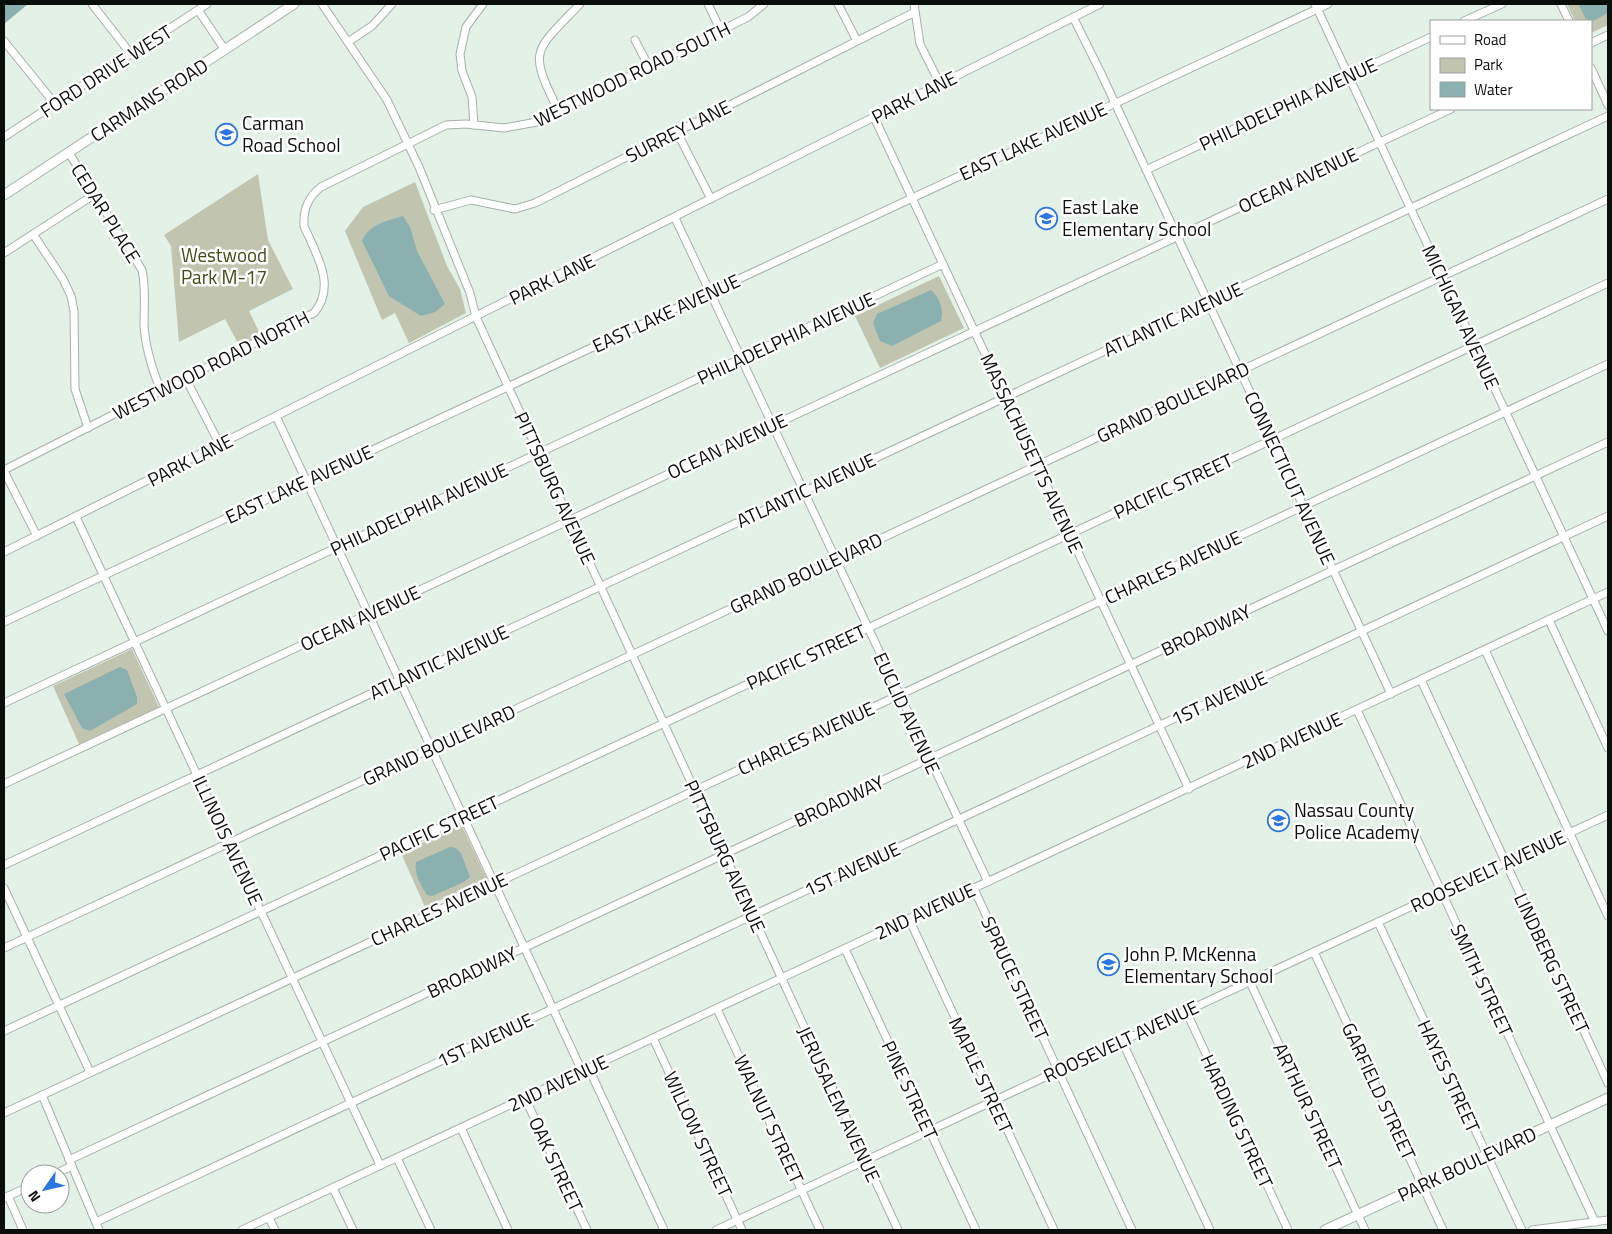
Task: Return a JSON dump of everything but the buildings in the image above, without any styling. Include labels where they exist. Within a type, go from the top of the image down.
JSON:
[{"type":"street","points":[[93,4],[131,54]]},
{"type":"street","name":"FORD DRIVE WEST","points":[[4,137],[207,4]]},
{"type":"street","name":"CARMANS ROAD","points":[[4,195],[294,4]]},
{"type":"street","name":"PITTSBURG AVENUE","points":[[322,4],[388,100],[470,293],[476,317],[781,979]]},
{"type":"street","points":[[348,42],[372,26],[392,4]]},
{"type":"street","points":[[474,126],[472,97],[461,64],[461,44],[471,18],[483,4]]},
{"type":"street","points":[[559,112],[541,75],[538,58],[543,44],[580,4]]},
{"type":"street","points":[[708,4],[721,31]]},
{"type":"street","name":"WESTWOOD ROAD SOUTH","points":[[408,144],[446,125],[495,128],[516,127],[537,122],[748,18],[764,4]]},
{"type":"street","points":[[838,4],[857,41]]},
{"type":"street","points":[[914,4],[920,44],[940,84]]},
{"type":"street","name":"PARK LANE","points":[[4,552],[1100,4]]},
{"type":"street","name":"EAST LAKE AVENUE","points":[[4,622],[1115,103],[1316,6],[1328,4]]},
{"type":"street","points":[[1466,20],[1502,4]]},
{"type":"street","points":[[1561,4],[1569,20]]},
{"type":"street","name":"MICHIGAN AVENUE","points":[[1316,6],[1608,631]]},
{"type":"street","points":[[198,10],[225,50]]},
{"type":"street","name":"SURREY LANE","points":[[434,210],[471,200],[506,209],[524,208],[915,12]]},
{"type":"street","name":"CONNECTICUT AVENUE","points":[[1073,17],[1391,694]]},
{"type":"street","points":[[1592,43],[1608,35]]},
{"type":"street","name":"PHILADELPHIA AVENUE","points":[[1146,170],[1430,37]]},
{"type":"street","points":[[635,40],[649,67]]},
{"type":"street","points":[[4,41],[55,104]]},
{"type":"street","points":[[1592,70],[1608,105]]},
{"type":"street","name":"OCEAN AVENUE","points":[[4,784],[1449,110]]},
{"type":"street","name":"ATLANTIC AVENUE","points":[[4,865],[1608,116]]},
{"type":"street","name":"MASSACHUSETTS AVENUE","points":[[874,117],[1190,789]]},
{"type":"street","points":[[677,132],[711,199]]},
{"type":"street","name":"WESTWOOD ROAD NORTH","points":[[4,470],[314,313],[324,299],[326,281],[304,226],[304,212],[308,201],[321,187],[408,144]]},
{"type":"street","name":"CEDAR PLACE","points":[[69,153],[142,270],[145,291],[146,342],[151,366],[161,391]]},
{"type":"street","points":[[4,252],[95,194]]},
{"type":"street","name":"GRAND BOULEVARD","points":[[4,948],[1608,199]]},
{"type":"street","name":"EUCLID AVENUE","points":[[675,218],[988,882]]},
{"type":"street","points":[[33,234],[63,279],[71,296],[74,311],[75,389],[88,428]]},
{"type":"street","name":"PHILADELPHIA AVENUE","points":[[4,703],[944,264]]},
{"type":"street","name":"PACIFIC STREET","points":[[4,1031],[1608,283]]},
{"type":"street","name":"CHARLES AVENUE","points":[[4,1113],[1608,364]]},
{"type":"street","points":[[186,379],[220,445]]},
{"type":"street","points":[[276,416],[553,1009],[586,1070],[664,1230]]},
{"type":"street","name":"BROADWAY","points":[[71,1163],[322,1042],[1608,442]]},
{"type":"street","points":[[4,470],[37,536]]},
{"type":"street","name":"1ST AVENUE","points":[[96,1222],[1608,516]]},
{"type":"street","name":"ILLINOIS AVENUE","points":[[76,517],[105,575],[380,1164]]},
{"type":"street","name":"2ND AVENUE","points":[[242,1230],[380,1164],[397,1158],[1190,789],[1608,592]]},
{"type":"street","points":[[1549,620],[1608,748]]},
{"type":"street","points":[[1485,650],[1608,916]]},
{"type":"street","name":"LINDBERG STREET","points":[[1421,680],[1608,1083]]},
{"type":"street","name":"SMITH STREET","points":[[1357,710],[1595,1222]]},
{"type":"street","name":"ROOSEVELT AVENUE","points":[[716,1230],[1608,815]]},
{"type":"street","points":[[4,888],[90,1072]]},
{"type":"street","name":"SPRUCE STREET","points":[[974,889],[1132,1230]]},
{"type":"street","name":"MAPLE STREET","points":[[909,919],[1054,1230]]},
{"type":"street","name":"HAYES STREET","points":[[1378,922],[1522,1230]]},
{"type":"street","name":"PINE STREET","points":[[845,949],[976,1230]]},
{"type":"street","name":"GARFIELD STREET","points":[[1314,952],[1443,1230]]},
{"type":"street","name":"JERUSALEM AVENUE","points":[[781,979],[898,1230]]},
{"type":"street","name":"ARTHUR STREET","points":[[1250,982],[1366,1230]]},
{"type":"street","name":"WALNUT STREET","points":[[717,1009],[820,1230]]},
{"type":"street","name":"HARDING STREET","points":[[1186,1011],[1288,1230]]},
{"type":"street","name":"WILLOW STREET","points":[[653,1038],[742,1230]]},
{"type":"street","points":[[1122,1041],[1210,1230]]},
{"type":"street","points":[[42,1095],[99,1230]]},
{"type":"street","name":"OAK STREET","points":[[525,1098],[587,1230]]},
{"type":"street","name":"PARK BOULEVARD","points":[[1325,1230],[1608,1098]]},
{"type":"street","points":[[461,1128],[508,1230]]},
{"type":"street","points":[[397,1158],[431,1230]]},
{"type":"street","points":[[333,1188],[353,1230]]},
{"type":"street","points":[[20,1191],[6,1197],[23,1230]]},
{"type":"street","points":[[269,1218],[275,1230]]},
{"type":"street","points":[[1532,1230],[1608,1220]]},
{"type":"green space","points":[[1567,4],[1608,4],[1608,25],[1592,33],[1592,20],[1575,20]]},
{"type":"green space","name":"Westwood Park M-17","points":[[258,174],[268,240],[293,289],[249,311],[262,338],[241,349],[225,319],[179,342],[171,246],[164,235]]},
{"type":"green space","points":[[415,182],[447,266],[460,289],[466,313],[409,343],[395,313],[382,320],[345,231],[363,207]]},
{"type":"green space","points":[[939,276],[964,328],[880,368],[855,316]]},
{"type":"green space","points":[[132,649],[159,707],[79,744],[53,686]]},
{"type":"green space","points":[[461,824],[487,879],[425,907],[401,853]]},
{"type":"water","points":[[4,4],[28,4],[4,24]]},
{"type":"water","points":[[1578,4],[1608,4],[1608,13],[1593,21],[1586,19]]},
{"type":"water","points":[[403,216],[410,227],[417,251],[445,304],[435,312],[421,316],[389,296],[362,241],[365,235],[374,227]]},
{"type":"water","points":[[931,290],[941,304],[941,321],[892,346],[880,341],[873,323],[877,314]]},
{"type":"water","points":[[120,667],[127,670],[137,697],[137,704],[90,731],[82,728],[64,694]]},
{"type":"water","points":[[450,847],[456,848],[461,853],[470,877],[464,882],[432,896],[427,895],[417,876],[416,862]]},
{"type":"place","name":"Carman Road School","points":[[226,134]]},
{"type":"place","name":"East Lake Elementary School","points":[[1046,218]]},
{"type":"place","name":"Nassau County Police Academy","points":[[1278,821]]},
{"type":"place","name":"John P. McKenna Elementary School","points":[[1108,965]]}]
